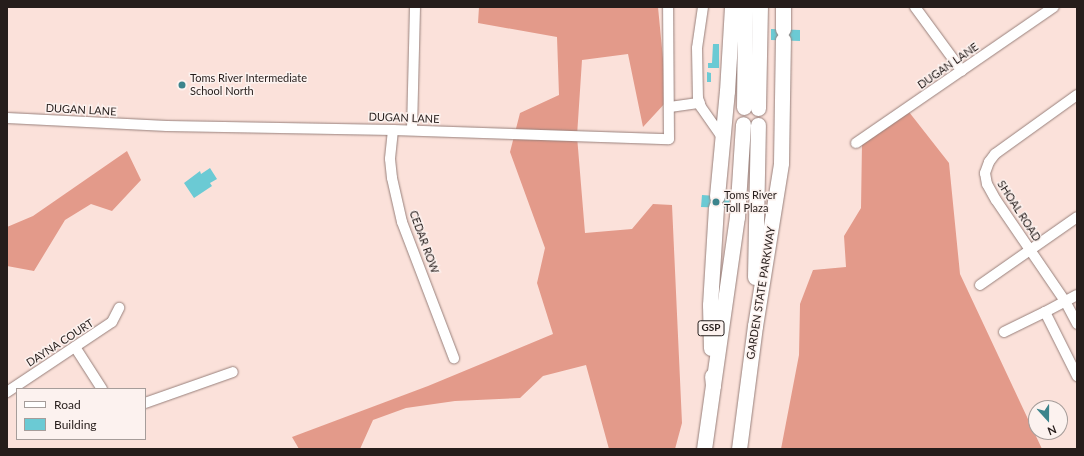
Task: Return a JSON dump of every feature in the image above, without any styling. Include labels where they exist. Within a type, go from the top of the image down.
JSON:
[{"type":"highway","name":"GSP","points":[[704,449],[713,385],[710,305],[732,7]]},
{"type":"highway","points":[[745,7],[751,107],[760,7]]},
{"type":"highway","name":"GARDEN STATE PARKWAY","points":[[739,449],[754,326],[781,163],[783,7]]},
{"type":"highway","points":[[713,385],[750,124],[754,326]]},
{"type":"street","points":[[412,130],[415,7]]},
{"type":"street","name":"DUGAN LANE","points":[[7,118],[167,126],[412,130],[669,139],[670,107],[668,7]]},
{"type":"street","points":[[703,7],[697,48],[697,87],[700,103],[723,138]]},
{"type":"street","points":[[916,7],[962,72]]},
{"type":"street","name":"DUGAN LANE","points":[[856,143],[962,72],[1054,7]]},
{"type":"street","name":"SHOAL ROAD","points":[[1077,95],[995,154],[984,173],[986,184],[1065,301],[1077,324]]},
{"type":"street","points":[[670,107],[700,103]]},
{"type":"street","name":"CEDAR ROW","points":[[393,130],[390,159],[392,178],[402,222],[454,358]]},
{"type":"street","points":[[980,285],[1029,249],[1077,217]]},
{"type":"street","points":[[1004,332],[1077,295]]},
{"type":"street","name":"DAYNA COURT","points":[[7,392],[112,322],[119,308]]},
{"type":"street","points":[[1045,312],[1077,376]]},
{"type":"street","points":[[75,347],[101,388]]},
{"type":"street","points":[[146,403],[233,372]]},
{"type":"shaded area","points":[[479,7],[658,7],[667,101],[643,127],[628,54],[582,60],[577,136],[585,233],[632,229],[653,204],[672,205],[682,423],[675,449],[609,449],[586,365],[543,376],[520,398],[455,401],[406,408],[373,420],[360,449],[299,449],[292,437],[428,386],[553,334],[537,283],[545,248],[510,152],[520,113],[559,95],[557,37],[478,23]]},
{"type":"shaded area","points":[[909,112],[949,163],[960,274],[1028,419],[1028,440],[1038,440],[1042,449],[781,449],[799,355],[800,304],[813,270],[846,267],[844,236],[861,208],[862,143]]},
{"type":"shaded area","points":[[127,151],[141,180],[112,211],[91,204],[65,220],[34,271],[7,266],[7,227],[33,216]]},
{"type":"building","points":[[771,29],[800,30],[800,41],[771,40]]},
{"type":"building","points":[[713,44],[719,44],[719,68],[708,68],[708,63],[712,63]]},
{"type":"building","points":[[707,72],[711,73],[711,82],[707,82]]},
{"type":"building","points":[[210,168],[217,179],[210,183],[212,186],[194,198],[184,183],[200,171],[201,174]]},
{"type":"building","name":"Toms River Toll Plaza","points":[[702,195],[730,197],[729,208],[701,207]]},
{"type":"place","name":"Toms River Intermediate School North","points":[[182,85]]},
{"type":"place","name":"Toms River Toll Plaza","points":[[716,202]]}]
